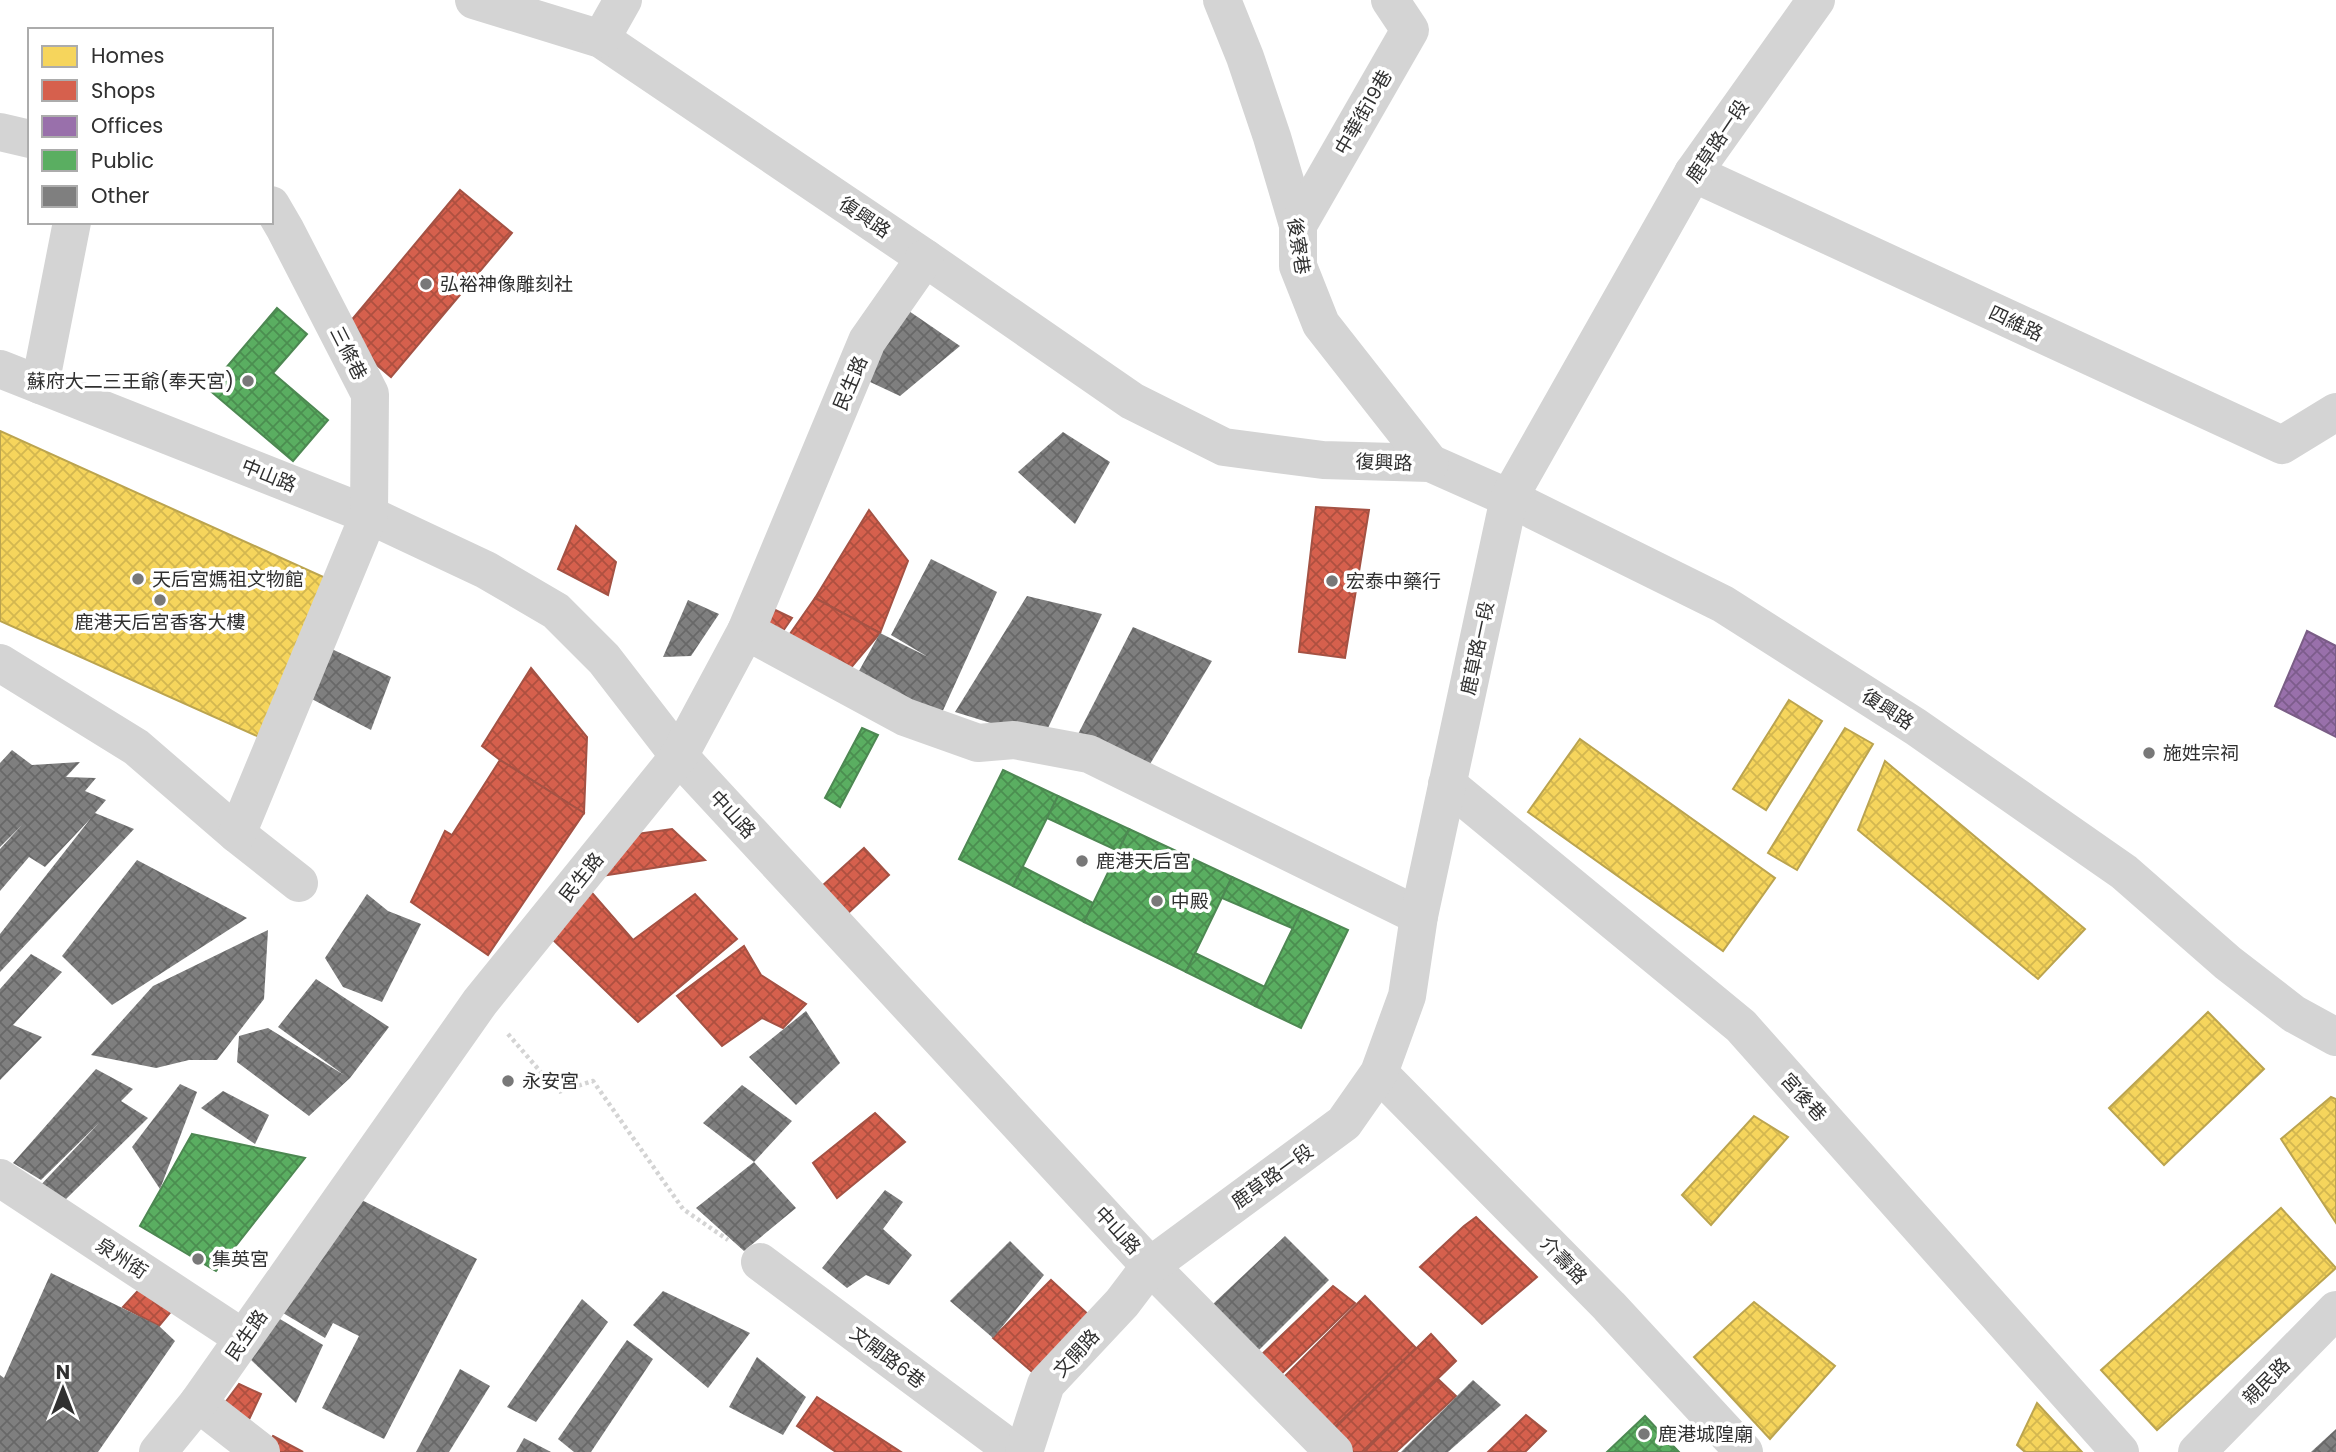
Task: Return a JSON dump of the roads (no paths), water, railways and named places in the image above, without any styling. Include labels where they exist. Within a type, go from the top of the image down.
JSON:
[{"type":"street","name":"復興路","points":[[474,0],[601,39],[1132,401],[1224,447],[1323,460],[1430,463],[1509,498],[1723,604],[1916,727],[2124,872],[2228,963],[2294,1014],[2336,1037]]},
{"type":"street","points":[[601,39],[623,0]]},
{"type":"street","name":"後寮巷","points":[[1222,0],[1245,57],[1298,225],[1298,267],[1321,324],[1430,463]]},
{"type":"street","name":"中華街19巷","points":[[1298,225],[1410,30],[1390,0]]},
{"type":"street","name":"鹿草路一段","points":[[1150,1266],[1344,1123],[1380,1073],[1407,996],[1419,916],[1509,498],[1693,173],[1816,0]]},
{"type":"street","points":[[0,132],[28,139]]},
{"type":"street","name":"四維路","points":[[1693,173],[2282,445],[2336,412]]},
{"type":"street","name":"三條巷","points":[[273,209],[370,394],[369,515]]},
{"type":"street","points":[[40,385],[72,224]]},
{"type":"street","name":"民生路","points":[[158,1452],[198,1403],[480,1002],[680,756],[746,631],[867,341],[925,258]]},
{"type":"street","name":"中山路","points":[[0,369],[369,515],[486,570],[556,611],[604,659],[680,756],[1150,1266],[1334,1452]]},
{"type":"street","points":[[237,834],[369,515]]},
{"type":"street","points":[[746,631],[905,717],[978,743],[1014,740],[1089,754],[1419,916]]},
{"type":"street","points":[[0,663],[136,747],[299,883]]},
{"type":"street","name":"宮後巷","points":[[1447,784],[1741,1026],[2120,1452]]},
{"type":"street","name":"介壽路","points":[[1380,1073],[1609,1306],[1744,1452]]},
{"type":"street","name":"泉州街","points":[[0,1178],[243,1338]]},
{"type":"street","name":"文開路6巷","points":[[760,1262],[1015,1452]]},
{"type":"street","name":"文開路","points":[[1024,1452],[1046,1384],[1122,1303],[1150,1266]]},
{"type":"street","name":"親民路","points":[[2197,1452],[2336,1310]]},
{"type":"street","points":[[198,1403],[261,1452]]},
{"type":"place","name":"弘裕神像雕刻社","points":[[426,284]]},
{"type":"place","name":"蘇府大二三王爺(奉天宮)","points":[[248,381]]},
{"type":"place","name":"天后宮媽祖文物館","points":[[138,579]]},
{"type":"place","name":"宏泰中藥行","points":[[1332,581]]},
{"type":"place","name":"鹿港天后宮香客大樓","points":[[160,600]]},
{"type":"place","name":"施姓宗祠","points":[[2149,753]]},
{"type":"place","name":"鹿港天后宮","points":[[1082,861]]},
{"type":"place","name":"中殿","points":[[1157,901]]},
{"type":"place","name":"永安宮","points":[[508,1081]]},
{"type":"place","name":"集英宮","points":[[198,1259]]},
{"type":"place","name":"鹿港城隍廟","points":[[1644,1434]]}]
